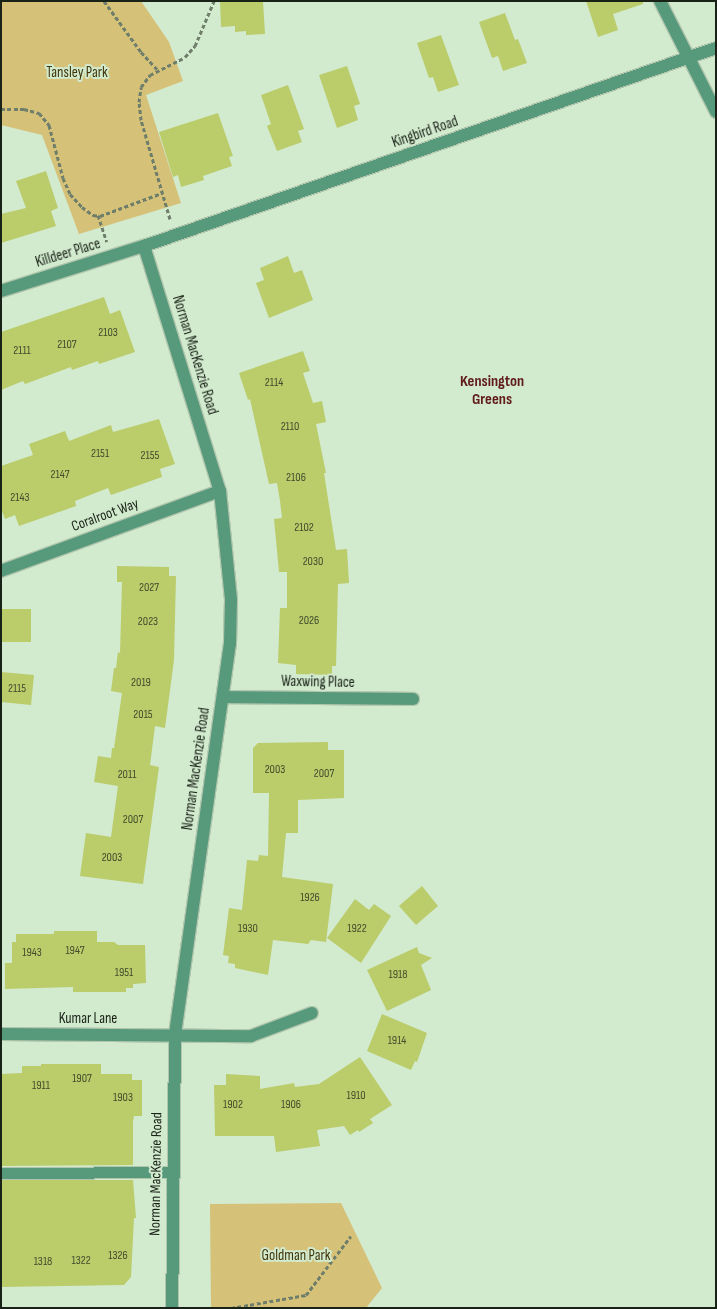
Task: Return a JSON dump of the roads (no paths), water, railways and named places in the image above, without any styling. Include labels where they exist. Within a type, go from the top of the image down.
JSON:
[{"type":"street","points":[[660,1],[687,58],[716,112]]},
{"type":"street","name":"Kingbird Road","points":[[144,246],[716,48]]},
{"type":"street","name":"Killdeer Place","points":[[1,291],[144,246]]},
{"type":"street","name":"Norman MacKenzie Road","points":[[144,246],[220,491],[231,600],[230,643],[176,1036],[172,1172],[172,1308]]},
{"type":"street","name":"Coralroot Way","points":[[1,571],[220,491]]},
{"type":"street","name":"Waxwing Place","points":[[223,697],[413,699]]},
{"type":"street","name":"Kumar Lane","points":[[1,1034],[250,1036],[312,1013]]},
{"type":"lane","points":[[1,1173],[172,1172]]},
{"type":"district","name":"Kensington Greens","points":[[492,391]]},
{"type":"park label","name":"Tansley Park","points":[[77,73]]},
{"type":"park label","name":"Goldman Park","points":[[296,1256]]}]
